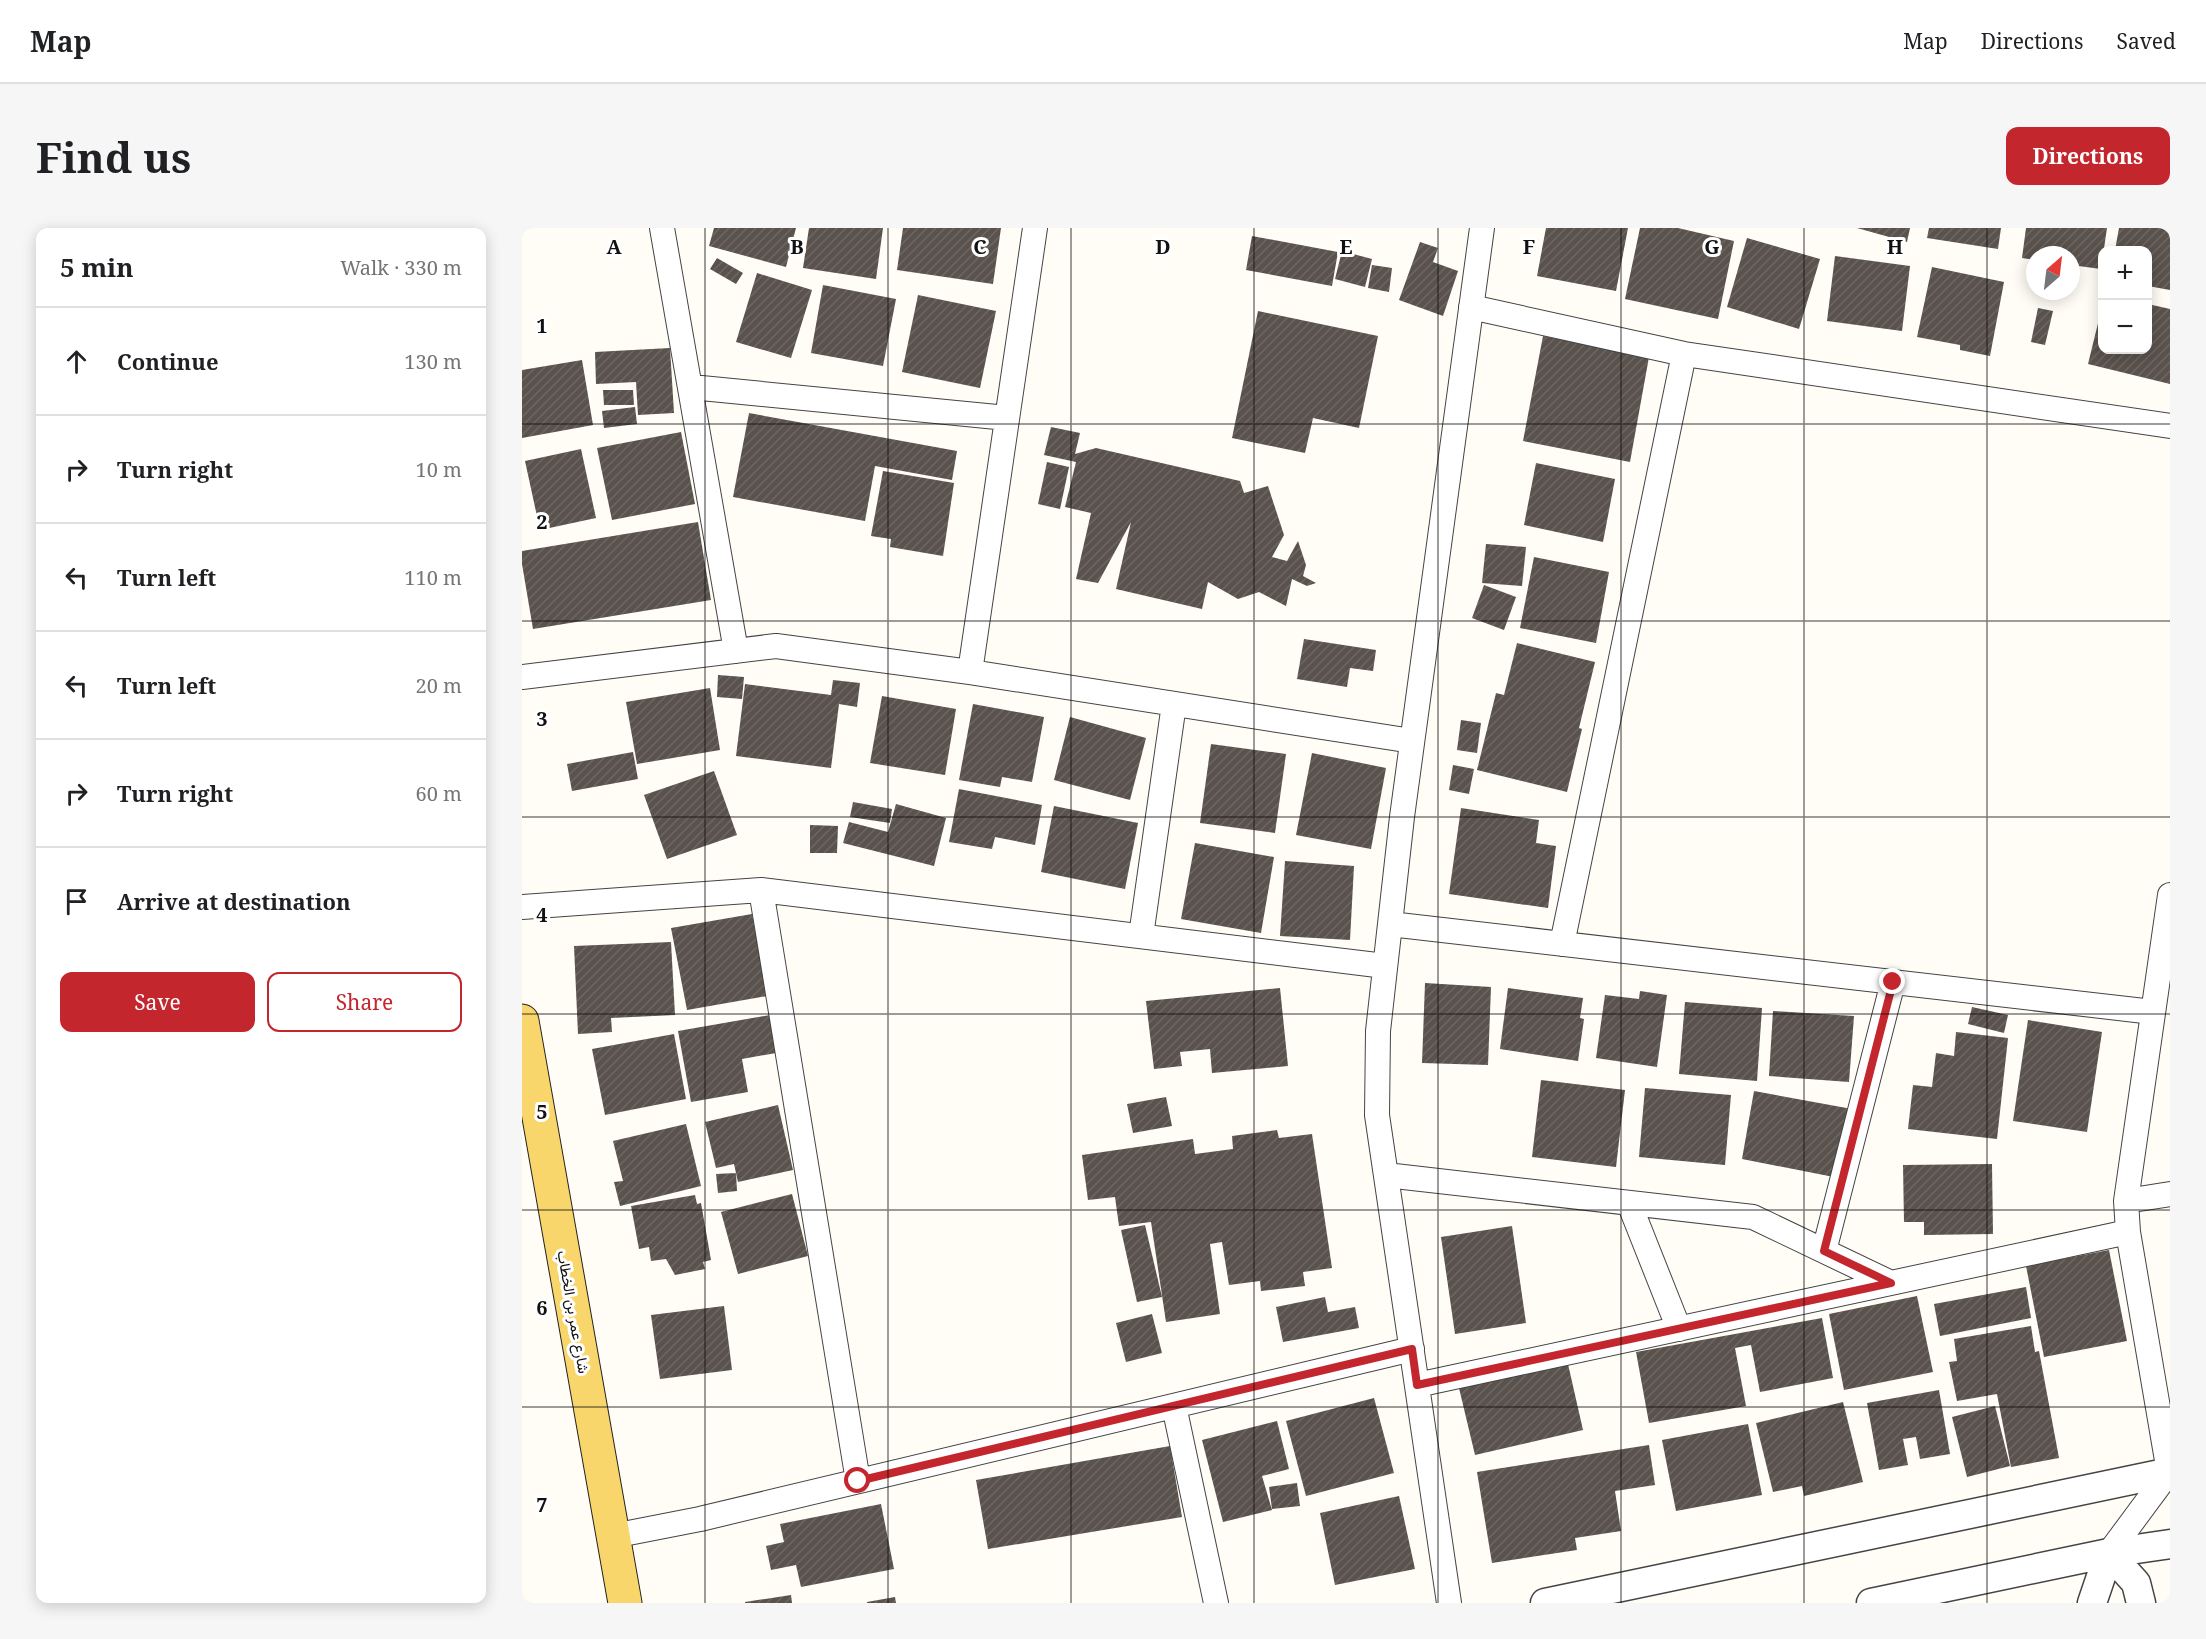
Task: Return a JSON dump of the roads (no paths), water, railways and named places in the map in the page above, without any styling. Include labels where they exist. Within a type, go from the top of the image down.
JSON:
[{"type":"main road","name":"شارع عمر بن الخطاب","points":[[522,1021],[625,1603]]},
{"type":"street","points":[[662,228],[735,651]]},
{"type":"street","points":[[970,672],[1035,228]]},
{"type":"street","points":[[1449,1603],[1377,1115],[1378,1031],[1412,741],[1482,228]]},
{"type":"street","points":[[1471,307],[1684,354],[2170,426]]},
{"type":"street","points":[[1562,944],[1684,354]]},
{"type":"street","points":[[691,387],[1007,418]]},
{"type":"street","points":[[522,677],[776,646],[970,672],[1412,741]]},
{"type":"street","points":[[1141,936],[1174,704]]},
{"type":"street","points":[[760,890],[858,1481]]},
{"type":"street","points":[[522,907],[760,890],[1385,966]]},
{"type":"street","points":[[2092,1603],[2109,1553],[2169,1472],[2128,1233],[2126,1201],[2170,895]]},
{"type":"street","points":[[1390,924],[2153,1012]]},
{"type":"street","points":[[1824,1251],[1893,982]]},
{"type":"street","points":[[1386,1175],[1753,1217],[1891,1283]]},
{"type":"street","points":[[2126,1201],[2170,1194]]},
{"type":"street","points":[[1629,1203],[1679,1329]]},
{"type":"street","points":[[1417,1385],[2128,1233]]},
{"type":"street","points":[[613,1536],[700,1519],[1412,1349]]},
{"type":"street","points":[[1174,1406],[1216,1603]]},
{"type":"street","points":[[1545,1603],[2169,1472]]},
{"type":"street","points":[[1871,1603],[2109,1553],[2170,1544]]},
{"type":"street","points":[[2109,1553],[2136,1583],[2141,1603]]}]
